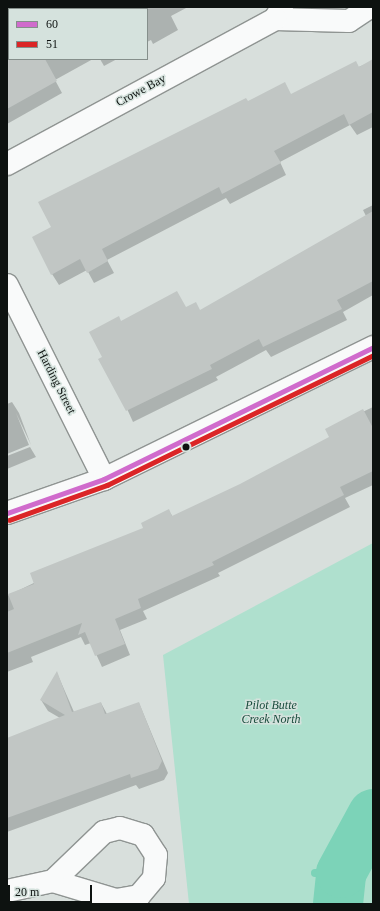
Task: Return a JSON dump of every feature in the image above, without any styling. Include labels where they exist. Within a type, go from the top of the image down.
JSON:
[{"type":"street","name":"Crowe Bay","points":[[7,164],[278,13],[349,21],[370,7]]},
{"type":"street","name":"Harding Street","points":[[7,285],[104,479]]},
{"type":"street","points":[[7,514],[104,479],[373,347]]},
{"type":"street","points":[[7,892],[53,881]]},
{"type":"green space","name":"Pilot Butte Creek North","points":[[373,543],[373,904],[189,904],[163,655]]},
{"type":"building","points":[[7,59],[46,60],[57,81],[7,109]]},
{"type":"building","points":[[373,59],[373,112],[349,125],[344,114],[274,151],[281,163],[222,194],[219,187],[102,249],[108,261],[87,273],[80,259],[51,275],[32,237],[51,227],[38,202],[246,98],[248,101],[285,82],[291,94],[356,61],[359,67]]},
{"type":"building","points":[[373,211],[373,281],[337,300],[342,309],[263,347],[259,339],[210,365],[212,369],[126,411],[98,359],[102,357],[89,332],[119,316],[121,321],[177,291],[186,307],[196,302],[200,310]]},
{"type":"building","points":[[363,409],[373,428],[373,471],[340,487],[344,495],[212,562],[214,565],[138,599],[141,608],[115,619],[125,644],[95,656],[85,632],[78,635],[82,623],[7,653],[7,612],[14,609],[8,594],[34,584],[30,573],[143,528],[141,523],[169,509],[172,516],[240,484],[329,437],[325,429]]},
{"type":"building","points":[[57,671],[72,712],[101,702],[105,714],[139,702],[162,761],[158,769],[131,778],[130,774],[7,818],[7,738],[65,715],[40,700]]},
{"type":"waterway","points":[[338,904],[341,873],[373,814]]},
{"type":"waterway","points":[[315,873],[330,873],[345,865]]},
{"type":"transit line","name":"60","points":[[7,513],[104,479],[373,347]]},
{"type":"transit line","name":"51","points":[[9,520],[107,485],[373,355]]}]
